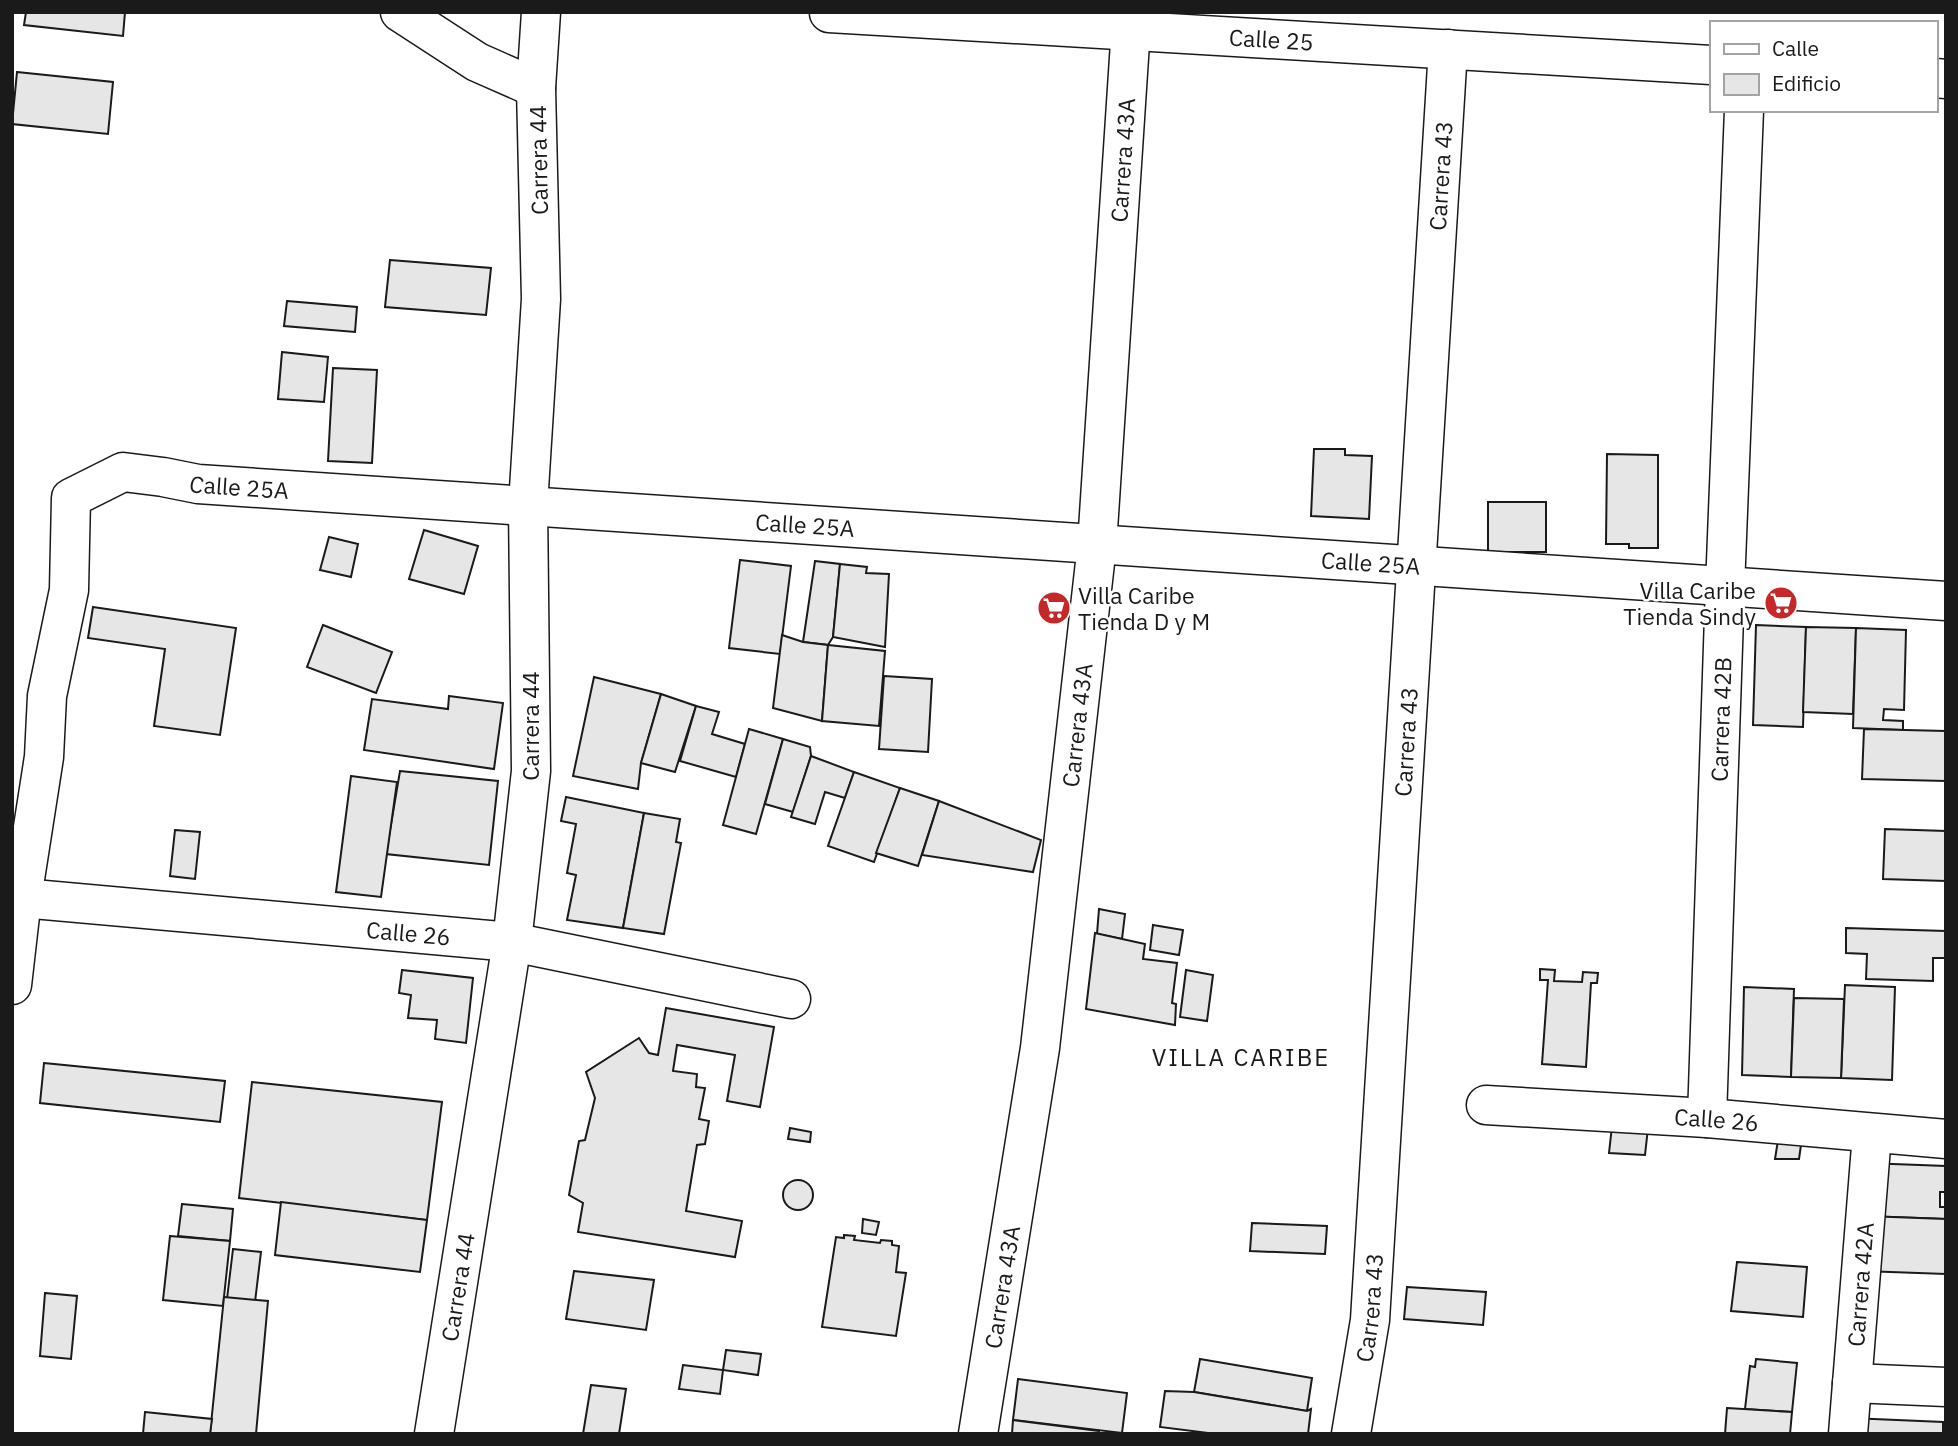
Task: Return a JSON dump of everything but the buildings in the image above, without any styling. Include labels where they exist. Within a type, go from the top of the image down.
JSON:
[{"type":"street","points":[[400,12],[477,62],[536,88]]},
{"type":"street","name":"Carrera 44","points":[[434,1434],[512,942],[531,771],[528,505],[541,299],[536,88],[541,12]]},
{"type":"street","name":"Calle 25","points":[[829,13],[1132,21],[1448,50],[1710,65]]},
{"type":"street","name":"Carrera 43A","points":[[978,1434],[1040,1048],[1097,545],[1132,21]]},
{"type":"street","name":"Carrera 43","points":[[1351,1434],[1370,1320],[1448,50]]},
{"type":"street","name":"Carrera 42B","points":[[1707,1118],[1744,112]]},
{"type":"street","name":"Calle 25A","points":[[22,898],[44,757],[47,696],[69,590],[71,499],[123,472],[198,484],[1946,601]]},
{"type":"street","points":[[12,985],[22,898]]},
{"type":"street","name":"Calle 26","points":[[22,898],[512,942],[791,999]]},
{"type":"street","name":"Calle 26","points":[[1486,1105],[1707,1118],[1946,1139]]},
{"type":"street","name":"Carrera 42A","points":[[1848,1434],[1872,1133]]},
{"type":"street","points":[[1852,1383],[1946,1387]]},
{"type":"place","name":"Villa Caribe Tienda Sindy","points":[[1781,603]]},
{"type":"place","name":"Villa Caribe Tienda D y M","points":[[1054,608]]},
{"type":"district","name":"VILLA CARIBE","points":[[1241,1057]]}]
